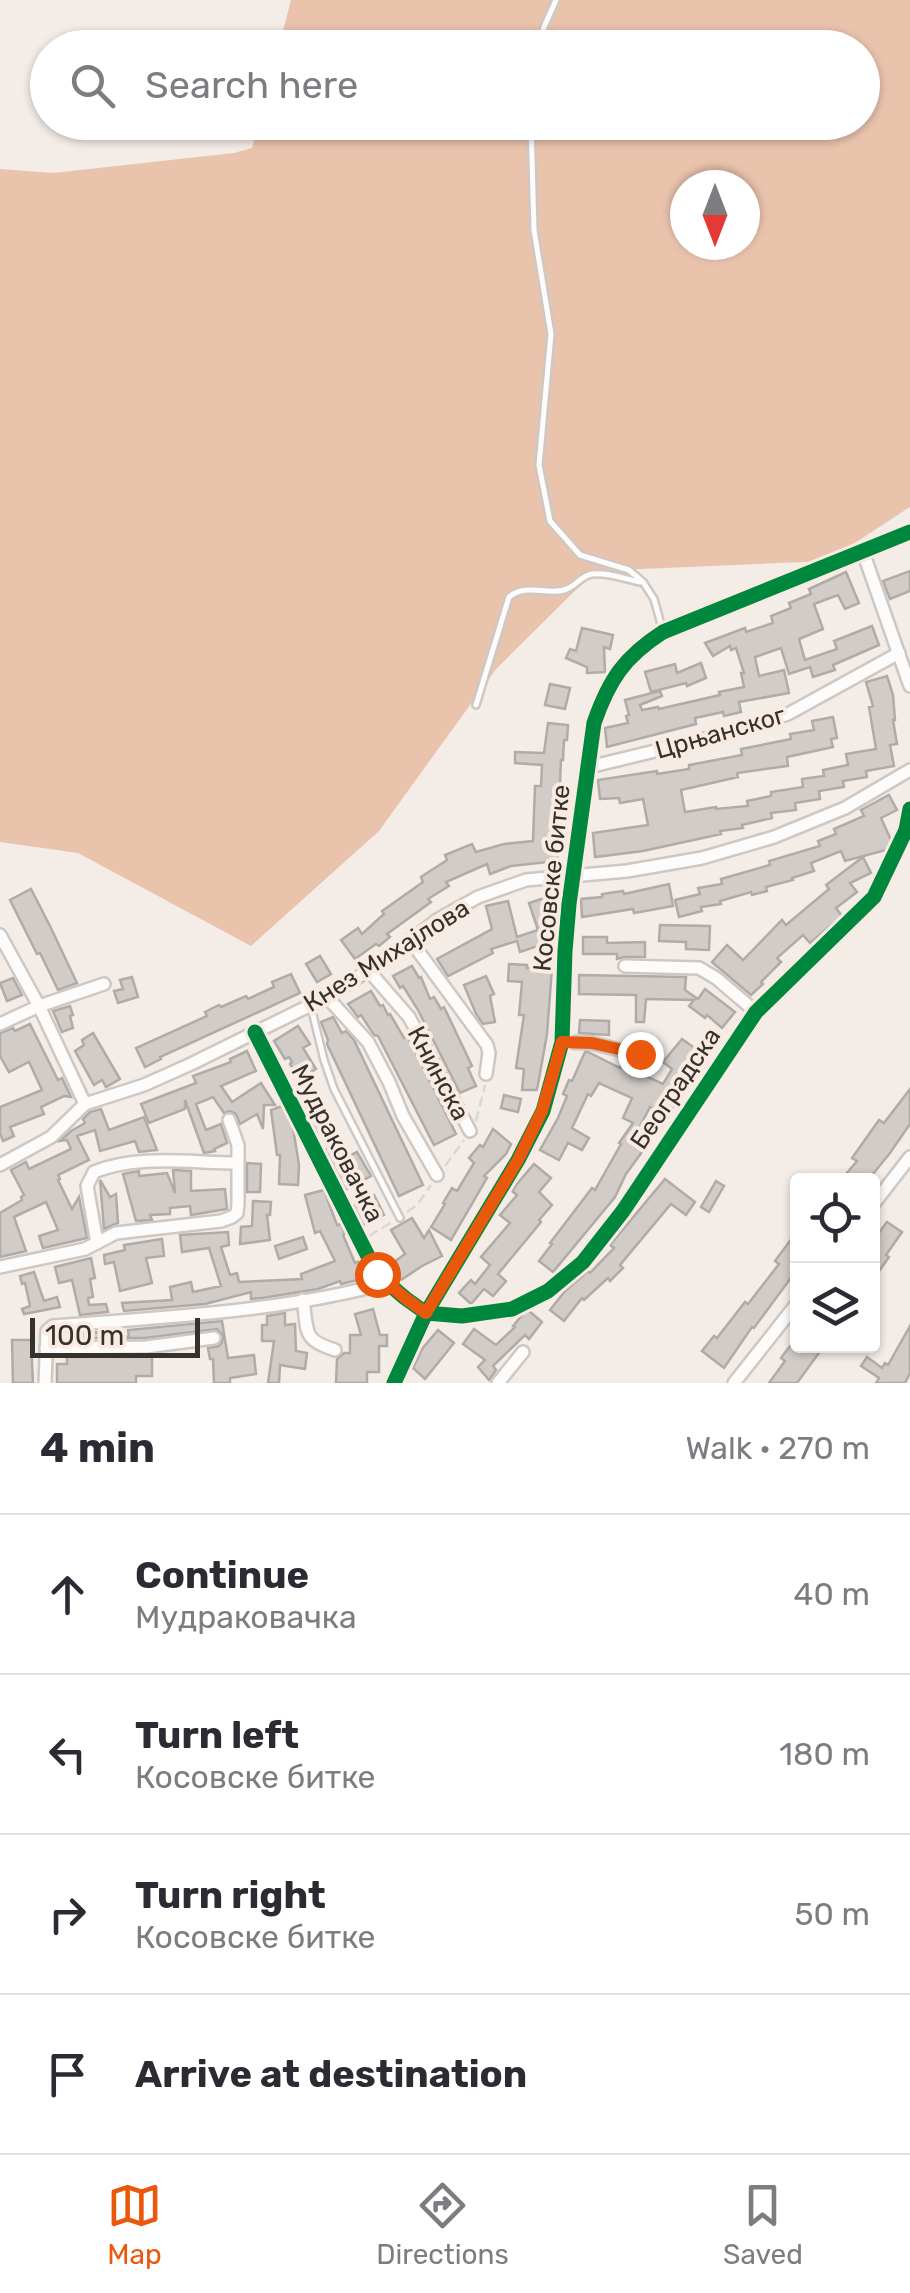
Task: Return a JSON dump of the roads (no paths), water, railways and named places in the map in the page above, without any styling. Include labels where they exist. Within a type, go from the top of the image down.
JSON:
[{"type":"street","name":"Косовске битке","points":[[394,1383],[426,1313],[518,1160],[542,1111],[562,1042],[564,950],[594,723],[620,667],[640,646],[663,632],[910,532]]},
{"type":"street","points":[[863,552],[910,686]]},
{"type":"street","name":"Црњанског","points":[[589,767],[737,731],[788,714],[899,653]]},
{"type":"street","name":"Кнез Михајлова","points":[[0,1165],[51,1137],[85,1104],[144,1085],[327,996],[457,907],[490,892],[526,880],[627,871],[702,858],[774,837],[845,808],[910,770]]},
{"type":"street","name":"Београдска","points":[[426,1313],[462,1316],[512,1309],[548,1291],[583,1262],[624,1211],[756,1012],[874,896],[906,830],[910,809]]},
{"type":"street","points":[[0,935],[85,1104]]},
{"type":"street","points":[[410,940],[487,1046],[486,1074]]},
{"type":"street","points":[[625,966],[699,968],[756,1012]]},
{"type":"street","name":"Книнска","points":[[368,970],[409,1017],[470,1131]]},
{"type":"street","points":[[0,1024],[104,984]]},
{"type":"street","points":[[327,996],[368,1042],[437,1176]]},
{"type":"street","name":"Мудраковачка","points":[[255,1032],[377,1274],[426,1313]]},
{"type":"street","points":[[562,1042],[592,1043],[640,1054]]},
{"type":"street","points":[[0,1267],[72,1253],[134,1230],[232,1217],[238,1204],[238,1146],[230,1120]]},
{"type":"street","points":[[880,1196],[910,1157]]},
{"type":"street","points":[[97,1243],[87,1186],[94,1172],[121,1164],[151,1162],[237,1164]]},
{"type":"street","points":[[45,1383],[47,1332],[53,1326],[182,1316],[342,1295],[387,1284]]},
{"type":"street","points":[[303,1300],[311,1339],[335,1350]]},
{"type":"street","points":[[734,1383],[790,1312]]},
{"type":"street","points":[[46,1348],[146,1347],[214,1338]]},
{"type":"street","points":[[498,1383],[523,1352]]},
{"type":"lane","points":[[543,30],[556,0]]},
{"type":"lane","points":[[532,140],[534,230],[550,334],[539,465],[550,521],[580,555],[629,570],[643,582],[654,600],[663,632]]},
{"type":"lane","points":[[476,706],[514,592],[560,591],[585,575],[643,582]]},
{"type":"lane","points":[[310,1004],[334,1089],[400,1218]]}]
